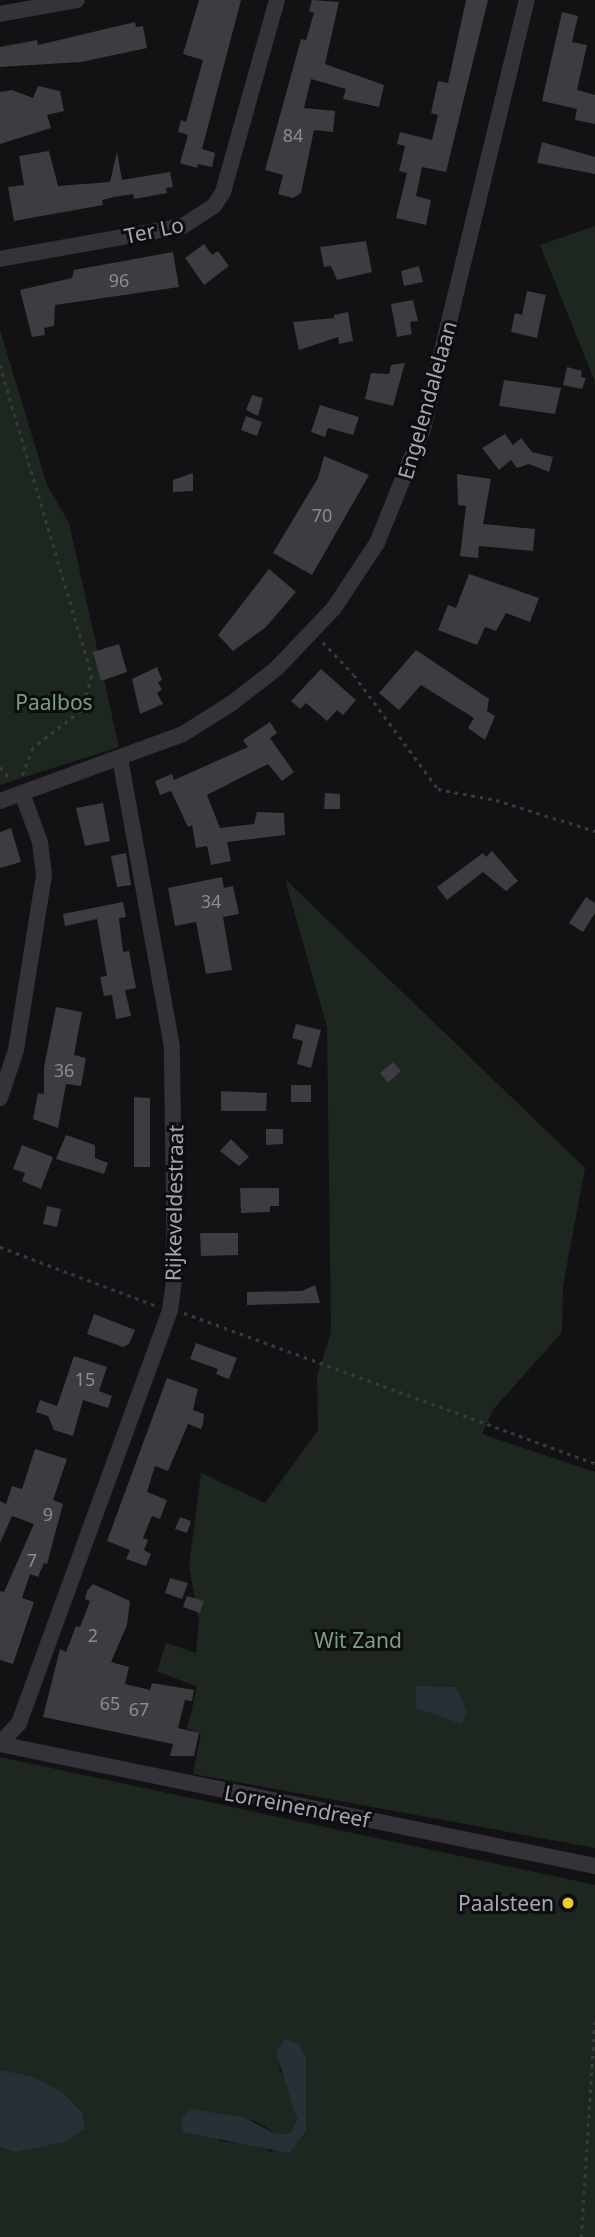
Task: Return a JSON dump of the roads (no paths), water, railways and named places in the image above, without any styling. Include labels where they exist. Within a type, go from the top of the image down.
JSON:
[{"type":"street","points":[[0,13],[76,0]]},
{"type":"street","name":"Ter Lo","points":[[0,259],[183,226],[214,206],[223,192],[277,0]]},
{"type":"street","name":"Engelendalelaan","points":[[0,801],[183,734],[232,703],[277,668],[334,608],[377,543],[418,442],[527,0]]},
{"type":"street","name":"Rijkeveldestraat","points":[[0,1743],[19,1723],[170,1310],[175,1276],[172,1047],[120,758]]},
{"type":"street","points":[[0,1098],[16,1050],[44,875],[40,842],[23,793]]},
{"type":"street","name":"Lorreinendreef","points":[[0,1743],[595,1866]]},
{"type":"place","name":"Paalsteen","points":[[568,1903]]},
{"type":"park label","name":"Paalbos","points":[[54,702]]},
{"type":"park label","name":"Wit Zand","points":[[358,1640]]}]
